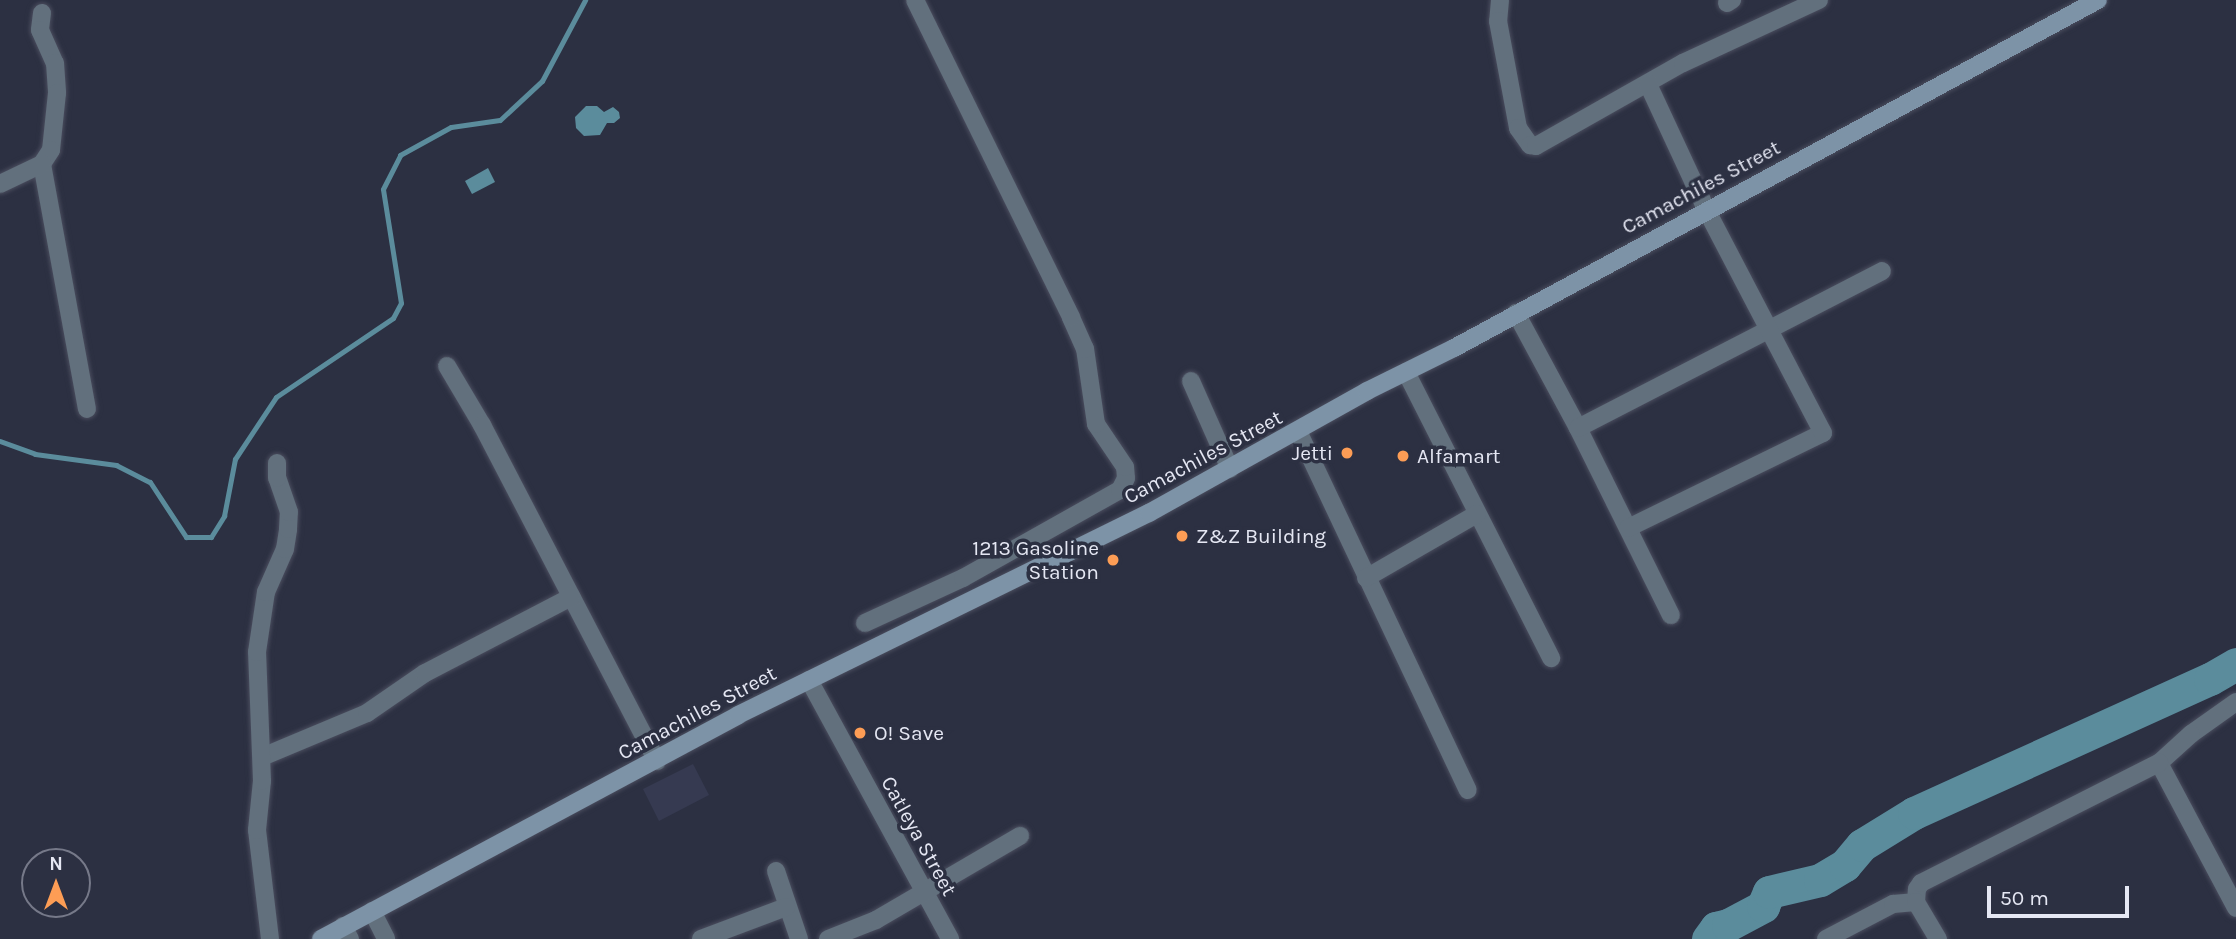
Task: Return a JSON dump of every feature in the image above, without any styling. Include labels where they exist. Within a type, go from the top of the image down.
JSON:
[{"type":"street","points":[[865,623],[963,578],[1120,490],[1126,478],[1125,467],[1096,424],[1085,349],[1071,317],[915,0]]},
{"type":"street","points":[[1500,0],[1498,21],[1518,128],[1530,145],[1536,146],[1683,64],[1819,0]]},
{"type":"street","name":"Camachiles Street","points":[[321,939],[346,933],[372,911],[809,680],[1149,513],[1706,209],[2098,0]]},
{"type":"street","points":[[0,184],[42,164],[51,149],[57,93],[55,62],[40,30],[42,13]]},
{"type":"street","points":[[1628,528],[1822,433],[1706,209],[1648,84]]},
{"type":"street","points":[[42,164],[87,409]]},
{"type":"street","points":[[1578,428],[1882,271]]},
{"type":"street","points":[[1516,313],[1578,428],[1671,614]]},
{"type":"street","points":[[447,366],[657,761]]},
{"type":"street","points":[[1406,372],[1552,658]]},
{"type":"street","points":[[1191,381],[1230,468]]},
{"type":"street","points":[[1298,431],[1468,790]]},
{"type":"street","points":[[270,939],[257,830],[262,757],[257,652],[266,592],[285,549],[289,512],[277,478],[277,463]]},
{"type":"street","points":[[1366,578],[1477,514]]},
{"type":"street","points":[[262,757],[367,713],[425,673],[571,597]]},
{"type":"street","name":"Catleya Street","points":[[809,680],[922,892],[950,939]]},
{"type":"street","points":[[1938,939],[1921,908],[1917,889],[1921,883],[2159,763],[2191,734],[2236,702]]},
{"type":"street","points":[[2159,763],[2236,908]]},
{"type":"street","points":[[828,939],[876,920],[1020,836]]},
{"type":"street","points":[[776,871],[799,939]]},
{"type":"street","points":[[1826,939],[1893,904],[1921,908]]},
{"type":"street","points":[[701,939],[786,906]]},
{"type":"street","points":[[372,911],[386,939]]},
{"type":"shaded area","points":[[586,106],[597,106],[604,112],[613,107],[619,112],[620,118],[614,123],[607,123],[600,135],[584,136],[576,128],[575,117]]},
{"type":"shaded area","points":[[488,168],[495,182],[472,194],[465,181]]},
{"type":"shaded area","points":[[693,764],[709,795],[659,821],[643,789]]},
{"type":"waterway","points":[[0,441],[35,454],[116,465],[150,482],[186,537],[211,537],[224,516],[235,459],[276,397],[393,318],[401,303],[383,189],[400,155],[451,127],[500,120],[542,81],[585,0]]},
{"type":"waterway","points":[[1708,939],[1716,928],[1728,925],[1763,906],[1769,892],[1820,880],[1845,865],[1862,845],[1914,813],[2210,679],[2236,664]]},
{"type":"place","name":"Jetti","points":[[1347,453]]},
{"type":"place","name":"Alfamart","points":[[1403,456]]},
{"type":"place","name":"Z&Z Building","points":[[1182,536]]},
{"type":"place","name":"1213 Gasoline Station","points":[[1113,560]]},
{"type":"place","name":"O! Save","points":[[860,733]]}]
